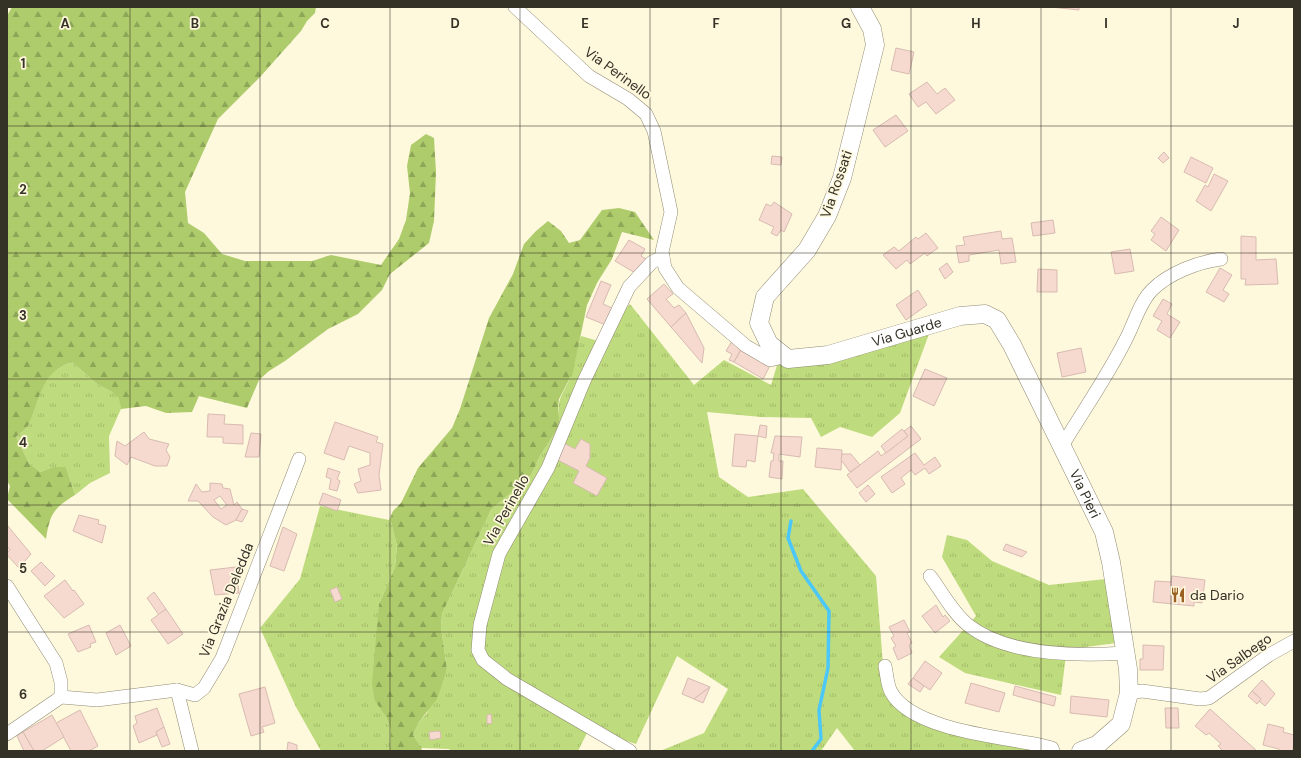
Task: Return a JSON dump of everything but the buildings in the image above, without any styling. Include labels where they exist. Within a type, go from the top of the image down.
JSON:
[{"type":"street","name":"Via Perinello","points":[[515,7],[589,76],[628,98],[646,114],[654,131],[671,212],[662,252],[665,268],[678,288],[746,346],[770,360],[785,358]]},
{"type":"street","name":"Via Rossati","points":[[785,358],[769,344],[759,323],[765,297],[807,250],[827,216],[842,178],[875,45],[872,29],[860,7]]},
{"type":"street","name":"Via Perinello","points":[[630,751],[507,679],[483,660],[478,650],[480,625],[499,554],[548,468],[584,381],[629,287],[652,262],[663,257]]},
{"type":"street","points":[[1062,446],[1126,341],[1144,301],[1151,290],[1177,273],[1208,261],[1221,259]]},
{"type":"street","name":"Via Guarde","points":[[785,358],[828,355],[960,316],[985,314],[997,320],[1012,345]]},
{"type":"street","name":"Via Pieri","points":[[1012,345],[1104,532],[1111,562],[1125,653],[1129,693],[1121,724],[1098,745],[1081,751]]},
{"type":"street","name":"Via Grazia Deledda","points":[[61,697],[97,700],[177,690],[195,695],[204,688],[222,658],[300,459]]},
{"type":"street","points":[[930,576],[955,612],[968,625],[987,636],[1033,649],[1060,654],[1087,655],[1125,653]]},
{"type":"street","points":[[7,586],[56,663],[61,682],[61,697],[7,734]]},
{"type":"street","name":"Via Salbego","points":[[1129,693],[1142,691],[1200,699],[1209,698],[1269,655],[1294,641]]},
{"type":"street","points":[[885,666],[888,683],[892,693],[902,706],[912,713],[930,722],[959,730],[1040,745],[1052,748],[1053,751]]},
{"type":"street","points":[[177,690],[192,751]]},
{"type":"green space","points":[[12,7],[316,7],[315,13],[307,21],[301,31],[260,77],[218,119],[185,192],[188,223],[204,233],[222,254],[245,261],[312,261],[331,255],[381,265],[399,239],[406,220],[410,193],[407,166],[411,145],[426,134],[434,138],[436,172],[434,221],[429,243],[390,274],[382,290],[358,314],[328,329],[269,371],[259,380],[247,408],[199,396],[192,412],[166,413],[146,406],[121,409],[119,398],[112,392],[97,384],[72,362],[53,373],[43,387],[28,426],[16,437],[29,463],[40,472],[53,467],[66,467],[75,495],[54,512],[49,523],[46,539],[7,499],[10,486],[7,481],[7,16]]},
{"type":"green space","points":[[619,208],[635,212],[654,240],[622,232],[612,259],[597,283],[587,305],[573,372],[559,399],[558,408],[560,425],[540,456],[531,475],[491,510],[442,614],[441,628],[447,669],[437,699],[419,722],[413,735],[422,748],[421,751],[390,751],[391,730],[386,717],[375,701],[372,684],[379,604],[395,567],[397,546],[390,518],[393,511],[401,503],[418,468],[452,428],[460,409],[489,318],[513,274],[524,244],[548,221],[561,231],[569,243],[580,240],[602,210]]},
{"type":"green space","points":[[630,304],[694,385],[724,360],[771,385],[778,362],[929,334],[900,413],[872,437],[840,427],[821,437],[811,418],[761,417],[707,412],[719,477],[748,497],[803,489],[876,576],[884,678],[915,716],[1046,751],[855,751],[837,728],[821,751],[660,751],[704,733],[728,689],[677,656],[636,744],[589,729],[578,751],[451,751],[449,749],[422,748],[413,735],[419,722],[427,713],[447,669],[441,628],[442,614],[491,510],[531,475],[540,456],[560,425],[559,402],[572,372],[581,336],[598,341]]},
{"type":"green space","points":[[72,362],[97,384],[120,398],[121,409],[109,436],[110,473],[90,483],[75,495],[66,467],[53,467],[40,472],[29,463],[16,437],[28,426],[39,395],[47,379],[61,367]]},
{"type":"green space","points":[[320,506],[389,520],[390,518],[397,546],[395,567],[379,604],[376,701],[386,717],[391,730],[390,751],[321,751],[296,707],[260,628],[300,579]]},
{"type":"green space","points":[[947,535],[967,540],[992,561],[1049,585],[1106,579],[1116,643],[1071,649],[1067,647],[1061,695],[965,673],[939,657],[976,616],[942,557]]},
{"type":"waterway","points":[[791,521],[788,538],[801,571],[829,611],[828,668],[819,710],[821,739],[812,751]]},
{"type":"place","name":"da Dario","points":[[1178,595]]}]
